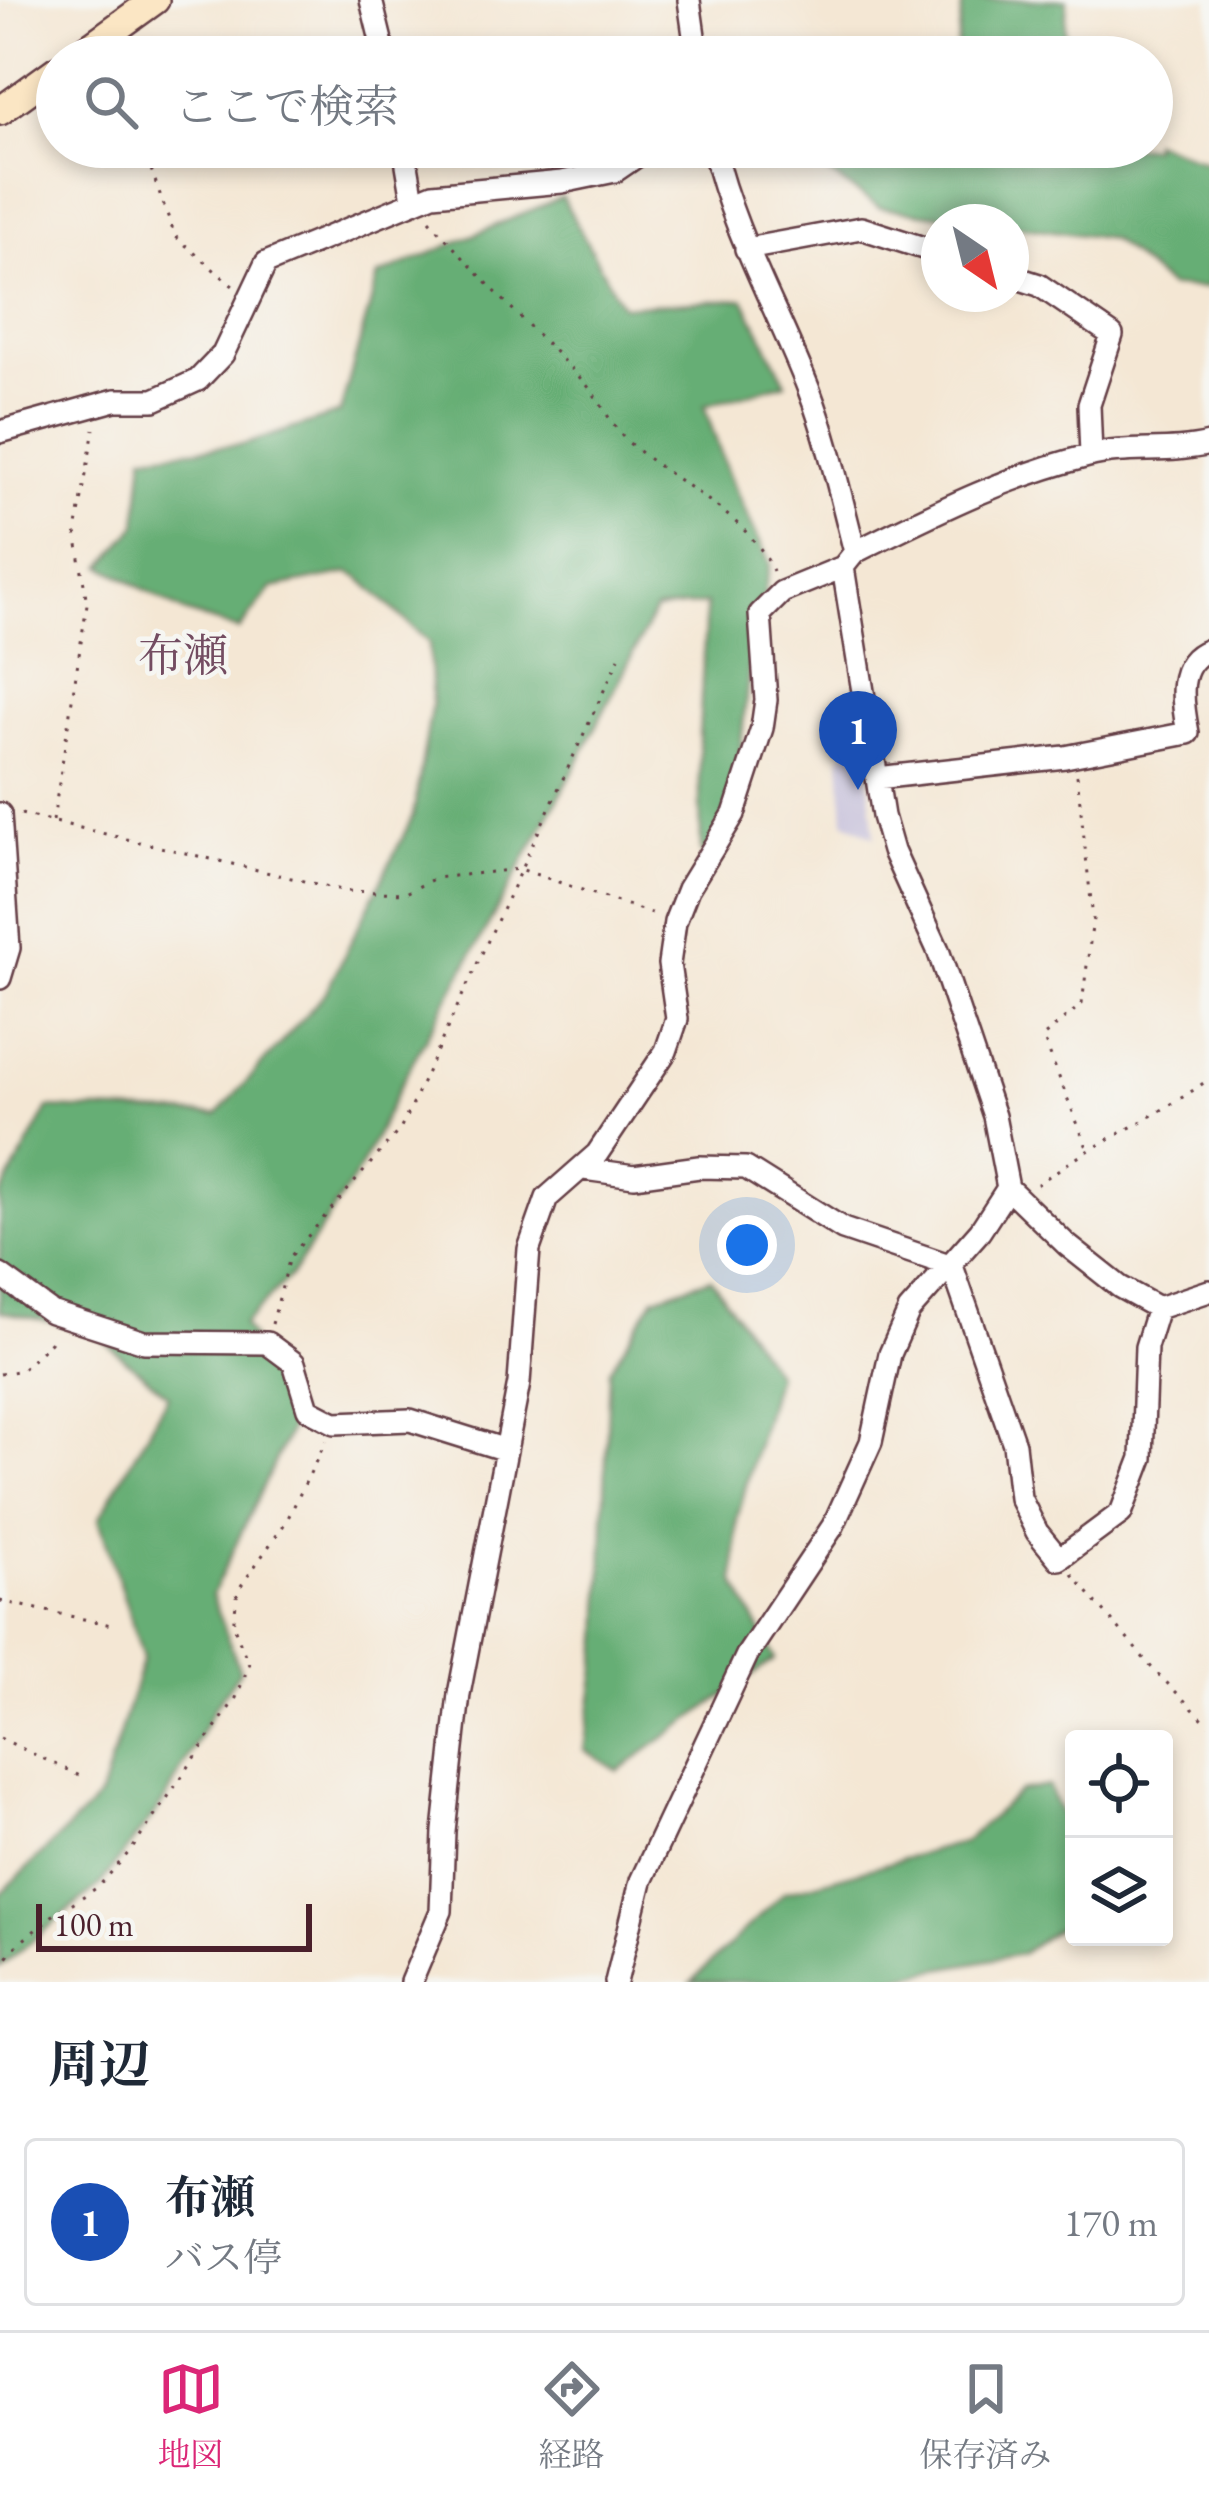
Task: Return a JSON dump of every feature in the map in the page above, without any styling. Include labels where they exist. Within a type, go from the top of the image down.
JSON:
[{"type":"main road","points":[[105,36],[155,0]]},
{"type":"main road","points":[[0,111],[36,93]]},
{"type":"street","points":[[371,0],[380,36]]},
{"type":"street","points":[[689,0],[694,36]]},
{"type":"street","points":[[408,168],[413,200]]},
{"type":"street","points":[[0,432],[99,404],[154,400],[198,380],[223,354],[266,263],[413,200],[562,182],[619,168]]},
{"type":"street","points":[[718,168],[746,249],[811,395],[849,560],[877,778],[893,851],[938,950],[1015,1193],[1067,1245],[1120,1287],[1158,1308],[1209,1292]]},
{"type":"street","points":[[746,249],[861,228],[921,247]]},
{"type":"street","points":[[1029,282],[1112,335],[1089,405],[1091,455]]},
{"type":"street","points":[[411,1982],[441,1911],[444,1831],[459,1694],[519,1383],[529,1249],[547,1198],[584,1169],[666,1051],[677,1019],[669,964],[675,922],[688,889],[734,814],[762,728],[766,700],[760,614],[782,592],[977,493],[1091,455],[1179,452],[1209,444]]},
{"type":"street","points":[[877,778],[1075,756],[1188,733],[1184,670],[1194,656],[1209,650]]},
{"type":"street","points":[[0,978],[9,948],[9,813]]},
{"type":"street","points":[[584,1169],[634,1176],[699,1167],[746,1168],[843,1229],[952,1266]]},
{"type":"street","points":[[616,1982],[641,1881],[747,1655],[833,1526],[871,1442],[890,1354],[909,1311],[1015,1193]]},
{"type":"street","points":[[952,1266],[1015,1444],[1020,1498],[1036,1532],[1059,1559],[1121,1513],[1142,1458],[1146,1347],[1158,1308]]},
{"type":"street","points":[[0,1275],[51,1312],[144,1342],[267,1343],[293,1363],[308,1409],[335,1423],[410,1420],[506,1450]]},
{"type":"path","points":[[151,168],[175,236],[249,299]]},
{"type":"path","points":[[413,200],[469,267],[589,386],[625,440],[729,519],[767,557],[782,592]]},
{"type":"path","points":[[53,821],[87,604],[76,532],[99,404]]},
{"type":"path","points":[[267,1343],[290,1257],[401,1128],[619,658]]},
{"type":"path","points":[[1075,756],[1093,919],[1082,1004],[1043,1037],[1088,1150]]},
{"type":"path","points":[[9,813],[346,891],[406,893],[435,878],[520,869],[675,922]]},
{"type":"path","points":[[1015,1193],[1175,1104],[1209,1078]]},
{"type":"path","points":[[0,1374],[22,1370],[72,1319]]},
{"type":"path","points":[[0,1966],[52,1916],[98,1887],[132,1849],[236,1698],[249,1665],[233,1625],[238,1590],[286,1522],[335,1423]]},
{"type":"path","points":[[1059,1559],[1152,1668],[1209,1725]]},
{"type":"path","points":[[0,1601],[116,1626]]},
{"type":"path","points":[[0,1738],[80,1776]]},
{"type":"shaded area","points":[[863,733],[875,837],[844,821],[840,758]]},
{"type":"green space","points":[[963,0],[1067,0],[1067,36],[958,36]]},
{"type":"green space","points":[[1173,149],[1209,163],[1209,288],[1169,287],[1111,239],[1029,228],[1029,204],[921,204],[921,213],[879,207],[828,173],[828,168],[1173,168]]},
{"type":"green space","points":[[562,197],[622,306],[744,299],[786,383],[704,406],[729,477],[770,564],[749,670],[739,764],[716,854],[701,853],[699,736],[706,604],[655,610],[359,1170],[292,1274],[243,1325],[297,1414],[212,1595],[240,1671],[214,1708],[166,1799],[98,1887],[0,1967],[0,1895],[100,1797],[143,1658],[99,1519],[168,1395],[91,1330],[0,1311],[0,1197],[48,1108],[217,1115],[326,992],[413,816],[432,703],[429,643],[349,573],[272,588],[239,630],[184,612],[103,566],[137,525],[144,455],[246,444],[340,413],[378,276]]},
{"type":"green space","points":[[711,1278],[776,1374],[737,1519],[735,1582],[775,1659],[618,1771],[585,1750],[600,1638],[609,1370],[655,1297]]},
{"type":"green space","points":[[1048,1786],[1065,1823],[1065,1923],[1021,1954],[869,1982],[691,1982],[784,1892],[964,1842],[1020,1791]]},
{"type":"place","name":"布瀬","points":[[858,790]]},
{"type":"district","name":"布瀬","points":[[183,655]]}]
